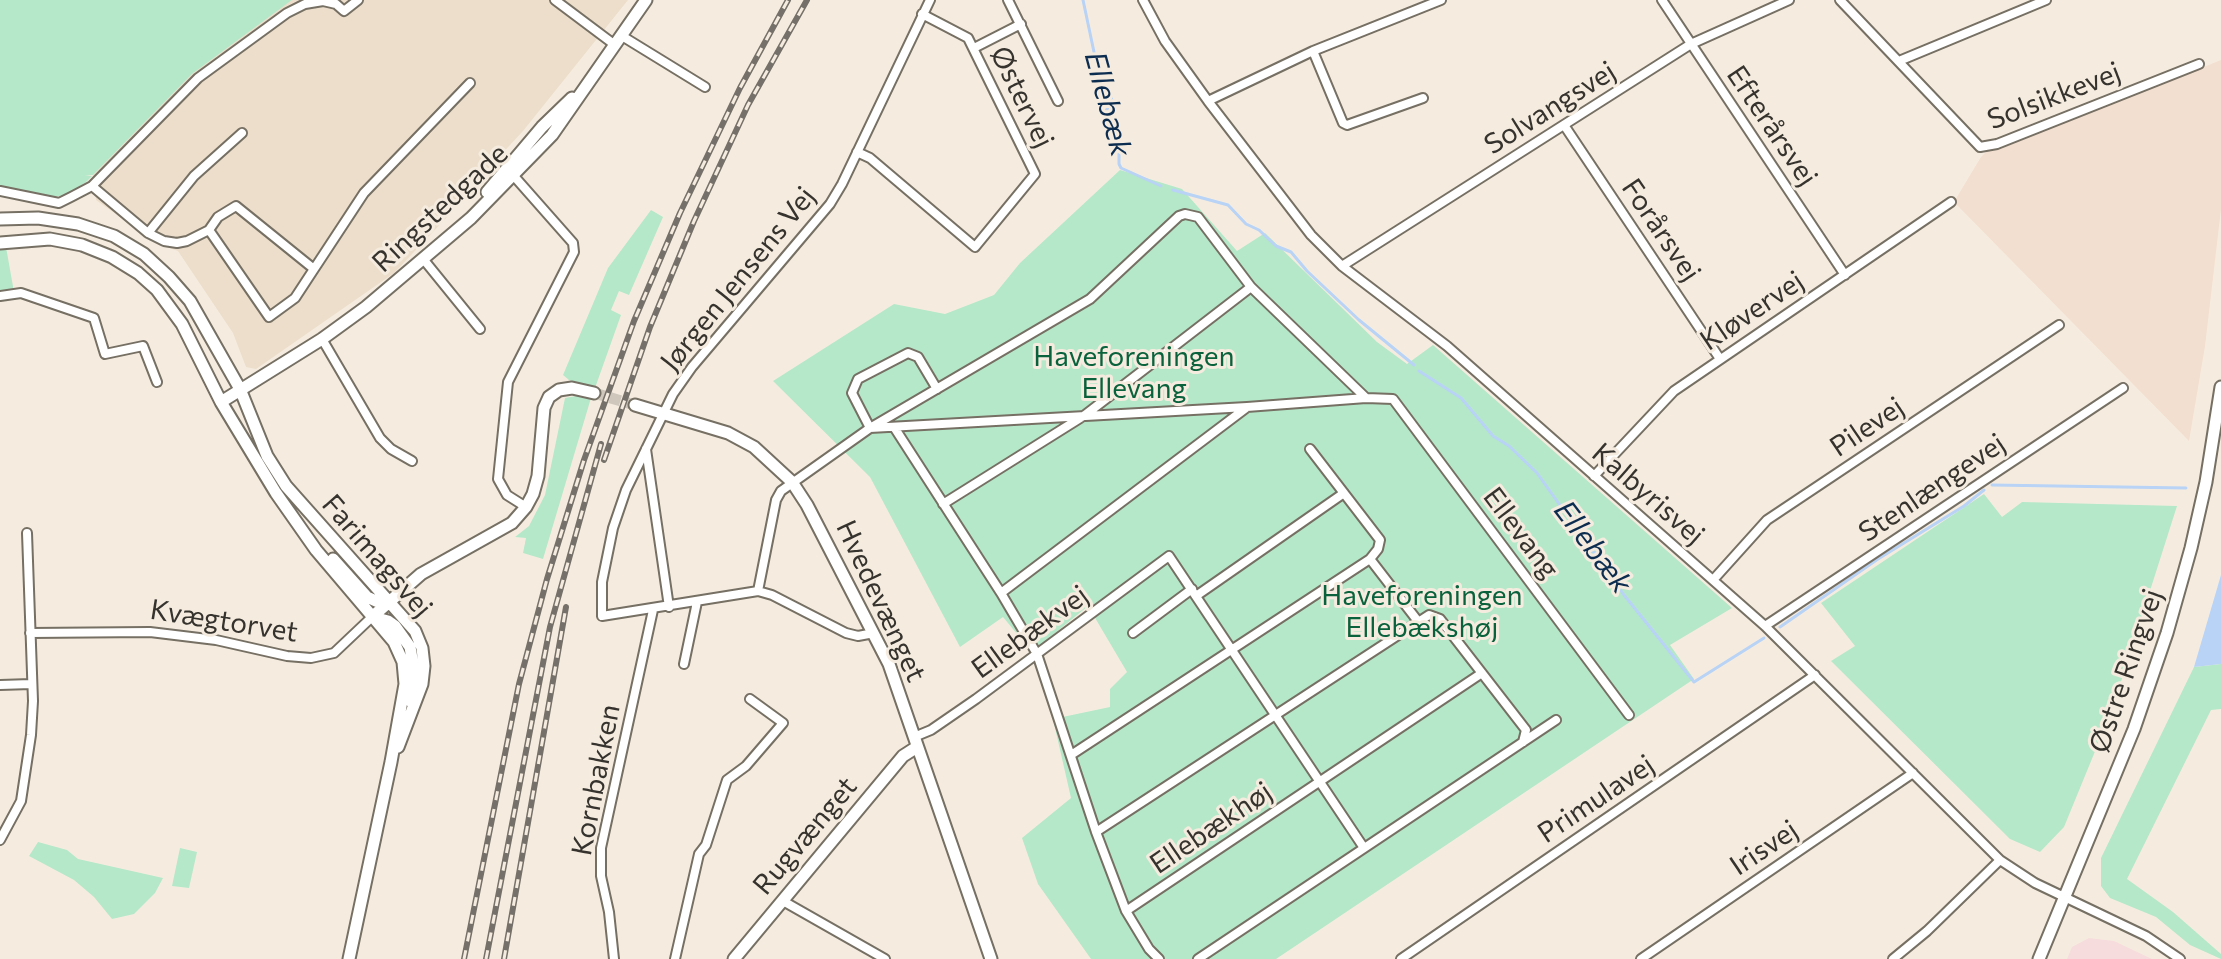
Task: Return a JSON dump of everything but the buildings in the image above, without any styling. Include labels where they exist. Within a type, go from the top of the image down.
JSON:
[{"type":"street","points":[[0,191],[59,203],[92,186],[198,78],[287,13],[305,4],[323,1],[336,4],[344,11],[358,0]]},
{"type":"street","points":[[555,0],[589,26],[705,87]]},
{"type":"street","name":"Ringstedgade","points":[[221,402],[322,339],[424,260],[471,218],[552,135],[646,0]]},
{"type":"street","name":"Jørgen Jensens Vej","points":[[653,610],[602,616],[602,582],[613,528],[626,490],[663,413],[692,367],[816,224],[842,184],[930,0]]},
{"type":"street","points":[[1008,0],[1058,101]]},
{"type":"street","name":"Kalbyrisvej","points":[[1143,0],[1165,41],[1208,101],[1311,235],[1342,266],[1447,346],[1765,626],[2000,860],[2035,883],[2146,936],[2180,959]]},
{"type":"street","points":[[1208,101],[1313,51],[1441,0]]},
{"type":"street","name":"Efterårsvej","points":[[1662,0],[1845,275]]},
{"type":"street","name":"Solvangsvej","points":[[1342,266],[1691,44],[1789,0]]},
{"type":"street","name":"Solsikkevej","points":[[1840,0],[1980,147],[1997,144],[2199,64]]},
{"type":"street","points":[[1899,61],[2046,0]]},
{"type":"street","name":"Østervej","points":[[857,152],[870,158],[975,247],[1035,174],[968,38],[922,14]]},
{"type":"street","points":[[974,48],[1021,24]]},
{"type":"street","points":[[1313,51],[1343,123],[1347,125],[1423,98]]},
{"type":"street","points":[[448,238],[542,127],[592,78]]},
{"type":"street","points":[[209,230],[269,317],[295,298],[364,193],[470,83]]},
{"type":"street","name":"Forårsvej","points":[[1564,125],[1720,359]]},
{"type":"street","points":[[148,233],[194,176],[242,133]]},
{"type":"street","points":[[513,175],[573,243],[574,252],[508,382],[498,479],[507,495],[526,507]]},
{"type":"street","points":[[92,186],[148,233],[177,243],[209,230],[218,217],[236,206],[314,269]]},
{"type":"street","name":"Kløvervej","points":[[1594,476],[1662,401],[1951,202]]},
{"type":"street","name":"Ellevang","points":[[792,482],[870,428],[1090,299],[1179,216],[1185,214],[1198,217],[1251,287],[1366,398]]},
{"type":"street","name":"Farimagsvej","points":[[0,219],[38,218],[78,224],[114,236],[144,254],[190,301],[240,389],[267,456],[286,486],[415,631],[422,648],[422,684],[391,762]]},
{"type":"street","name":"Farimagsvej","points":[[0,243],[50,239],[82,245],[112,257],[138,273],[157,290],[182,324],[221,402],[276,493],[316,550],[394,642],[403,662],[405,684],[349,959]]},
{"type":"street","points":[[424,260],[480,329]]},
{"type":"street","name":"Ellevang","points":[[943,504],[1085,415],[1251,287]]},
{"type":"street","points":[[0,296],[21,293],[94,318],[105,354],[143,346],[157,382]]},
{"type":"street","name":"Pilevej","points":[[1713,580],[1767,520],[2059,325]]},
{"type":"street","points":[[322,339],[380,438],[391,449],[412,461]]},
{"type":"street","points":[[870,428],[852,393],[858,379],[908,353],[914,353],[937,389]]},
{"type":"street","name":"Østre Ringvej","points":[[2039,959],[2134,729],[2167,633],[2204,494],[2221,387]]},
{"type":"street","points":[[297,521],[365,596],[378,602],[390,602],[421,574],[512,523],[526,507],[538,476],[544,408],[549,397],[559,390],[572,388],[594,393]]},
{"type":"street","name":"Stenlængevej","points":[[1765,626],[2123,388]]},
{"type":"street","name":"Ellevang","points":[[870,428],[1366,398],[1393,399],[1629,715]]},
{"type":"street","name":"Hvedevænget","points":[[635,405],[728,433],[754,447],[792,482],[807,505],[889,664],[991,959]]},
{"type":"street","points":[[1001,593],[1247,407]]},
{"type":"street","points":[[894,427],[1037,654]]},
{"type":"street","points":[[646,449],[669,607]]},
{"type":"street","points":[[1071,755],[1370,559],[1378,549],[1380,540],[1310,449]]},
{"type":"street","points":[[758,591],[776,500],[792,482]]},
{"type":"street","points":[[1133,633],[1344,493]]},
{"type":"street","points":[[0,840],[21,801],[31,735],[27,533]]},
{"type":"street","name":"Ellebækvej","points":[[916,742],[1169,556],[1194,593]]},
{"type":"street","points":[[1370,559],[1417,620],[1429,615],[1440,619],[1526,730],[1523,742]]},
{"type":"street","points":[[653,610],[758,591],[772,595],[846,633],[858,636],[874,633]]},
{"type":"street","points":[[1194,593],[1364,848]]},
{"type":"street","name":"Kvægtorvet","points":[[30,633],[150,632],[216,640],[287,656],[311,658],[334,653],[390,602]]},
{"type":"street","points":[[684,664],[697,602]]},
{"type":"street","name":"Kornbakken","points":[[614,959],[601,876],[601,848],[653,610]]},
{"type":"street","points":[[372,617],[395,626],[410,647],[414,670],[412,714]]},
{"type":"street","name":"Ellebækhøj","points":[[1096,832],[1417,620]]},
{"type":"street","name":"Ellebækhøj","points":[[1037,654],[1096,832],[1126,911],[1149,949],[1159,959]]},
{"type":"street","name":"Ellebækhøj","points":[[1126,911],[1482,673]]},
{"type":"street","name":"Primulavej","points":[[1401,959],[1815,675]]},
{"type":"street","points":[[0,685],[31,684]]},
{"type":"street","points":[[675,959],[699,854],[706,845],[727,780],[746,766],[783,723],[750,699]]},
{"type":"street","points":[[1198,959],[1556,720]]},
{"type":"street","name":"Rugvænget","points":[[734,959],[916,742]]},
{"type":"street","name":"Irisvej","points":[[1641,959],[1913,773]]},
{"type":"street","points":[[1893,959],[1927,931],[2000,860]]},
{"type":"street","points":[[783,901],[885,959]]},
{"type":"shaded area","points":[[292,0],[628,0],[523,131],[394,273],[256,369],[246,367],[233,333],[178,251],[158,244],[96,200],[93,175],[192,74]]},
{"type":"shaded area","points":[[2221,60],[2221,209],[2205,346],[2189,441],[1954,202],[1988,150],[2000,149]]},
{"type":"shaded area","points":[[2089,938],[2114,941],[2152,959],[2067,959],[2072,947]]},
{"type":"green space","points":[[0,0],[292,0],[192,74],[93,175],[85,175],[92,176],[86,182],[67,195],[45,198],[0,186]]},
{"type":"green space","name":"Haveforeningen Ellebækshøj","points":[[1120,170],[1182,189],[1237,251],[1265,233],[1377,342],[1407,364],[1433,345],[1732,608],[1670,645],[1694,679],[1276,959],[1091,959],[1038,884],[1022,838],[1071,798],[1053,719],[1110,707],[1110,689],[1127,672],[1088,606],[1032,652],[1003,617],[960,647],[870,477],[773,381],[894,304],[945,314],[994,295],[1020,263]]},
{"type":"green space","points":[[651,210],[663,217],[629,295],[619,291],[611,310],[621,315],[595,388],[569,380],[563,375],[608,268]]},
{"type":"green space","points":[[6,247],[14,292],[0,296],[0,248]]},
{"type":"green space","points":[[565,398],[591,398],[543,559],[523,553],[526,538],[515,537],[529,526],[545,495]]},
{"type":"green space","points":[[1984,494],[2002,517],[2022,502],[2177,506],[2112,710],[2064,827],[2040,852],[2010,839],[1831,661],[1855,646],[1821,603]]},
{"type":"green space","points":[[2221,664],[2221,709],[2211,710],[2127,879],[2173,912],[2221,954],[2221,959],[2190,945],[2156,917],[2110,898],[2101,886],[2101,858],[2194,667]]},
{"type":"green space","points":[[38,842],[67,850],[78,859],[163,878],[155,893],[134,914],[112,919],[94,897],[74,880],[29,856]]},
{"type":"green space","points":[[180,848],[197,852],[189,888],[172,886]]},
{"type":"water","points":[[2221,575],[2221,664],[2194,667]]},
{"type":"waterway","name":"Ellebæk","points":[[1083,0],[1102,90],[1112,100],[1106,111],[1114,136],[1111,143],[1119,153],[1119,164],[1121,168],[1161,186]]},
{"type":"waterway","name":"Ellebæk","points":[[1173,190],[1228,205],[1246,224],[1259,230],[1276,246],[1291,252],[1359,320],[1414,365]]},
{"type":"waterway","name":"Ellebæk","points":[[1419,371],[1461,398],[1493,436],[1509,446],[1537,473],[1624,595],[1694,682],[1764,638]]},
{"type":"waterway","name":"Ellebæk","points":[[1992,485],[2186,488]]},
{"type":"waterway","name":"Ellebæk","points":[[1780,627],[1984,490]]},
{"type":"tunnel","points":[[594,393],[635,405]]},
{"type":"railway","points":[[464,959],[519,684],[584,460],[634,321],[680,213],[740,88],[788,0]]},
{"type":"railway","points":[[604,460],[650,327],[694,221],[748,105],[807,0]]},
{"type":"railway","points":[[486,959],[550,627],[601,444]]},
{"type":"railway","points":[[504,959],[566,607]]},
{"type":"park label","name":"Haveforeningen Ellevang","points":[[1134,373]]}]
